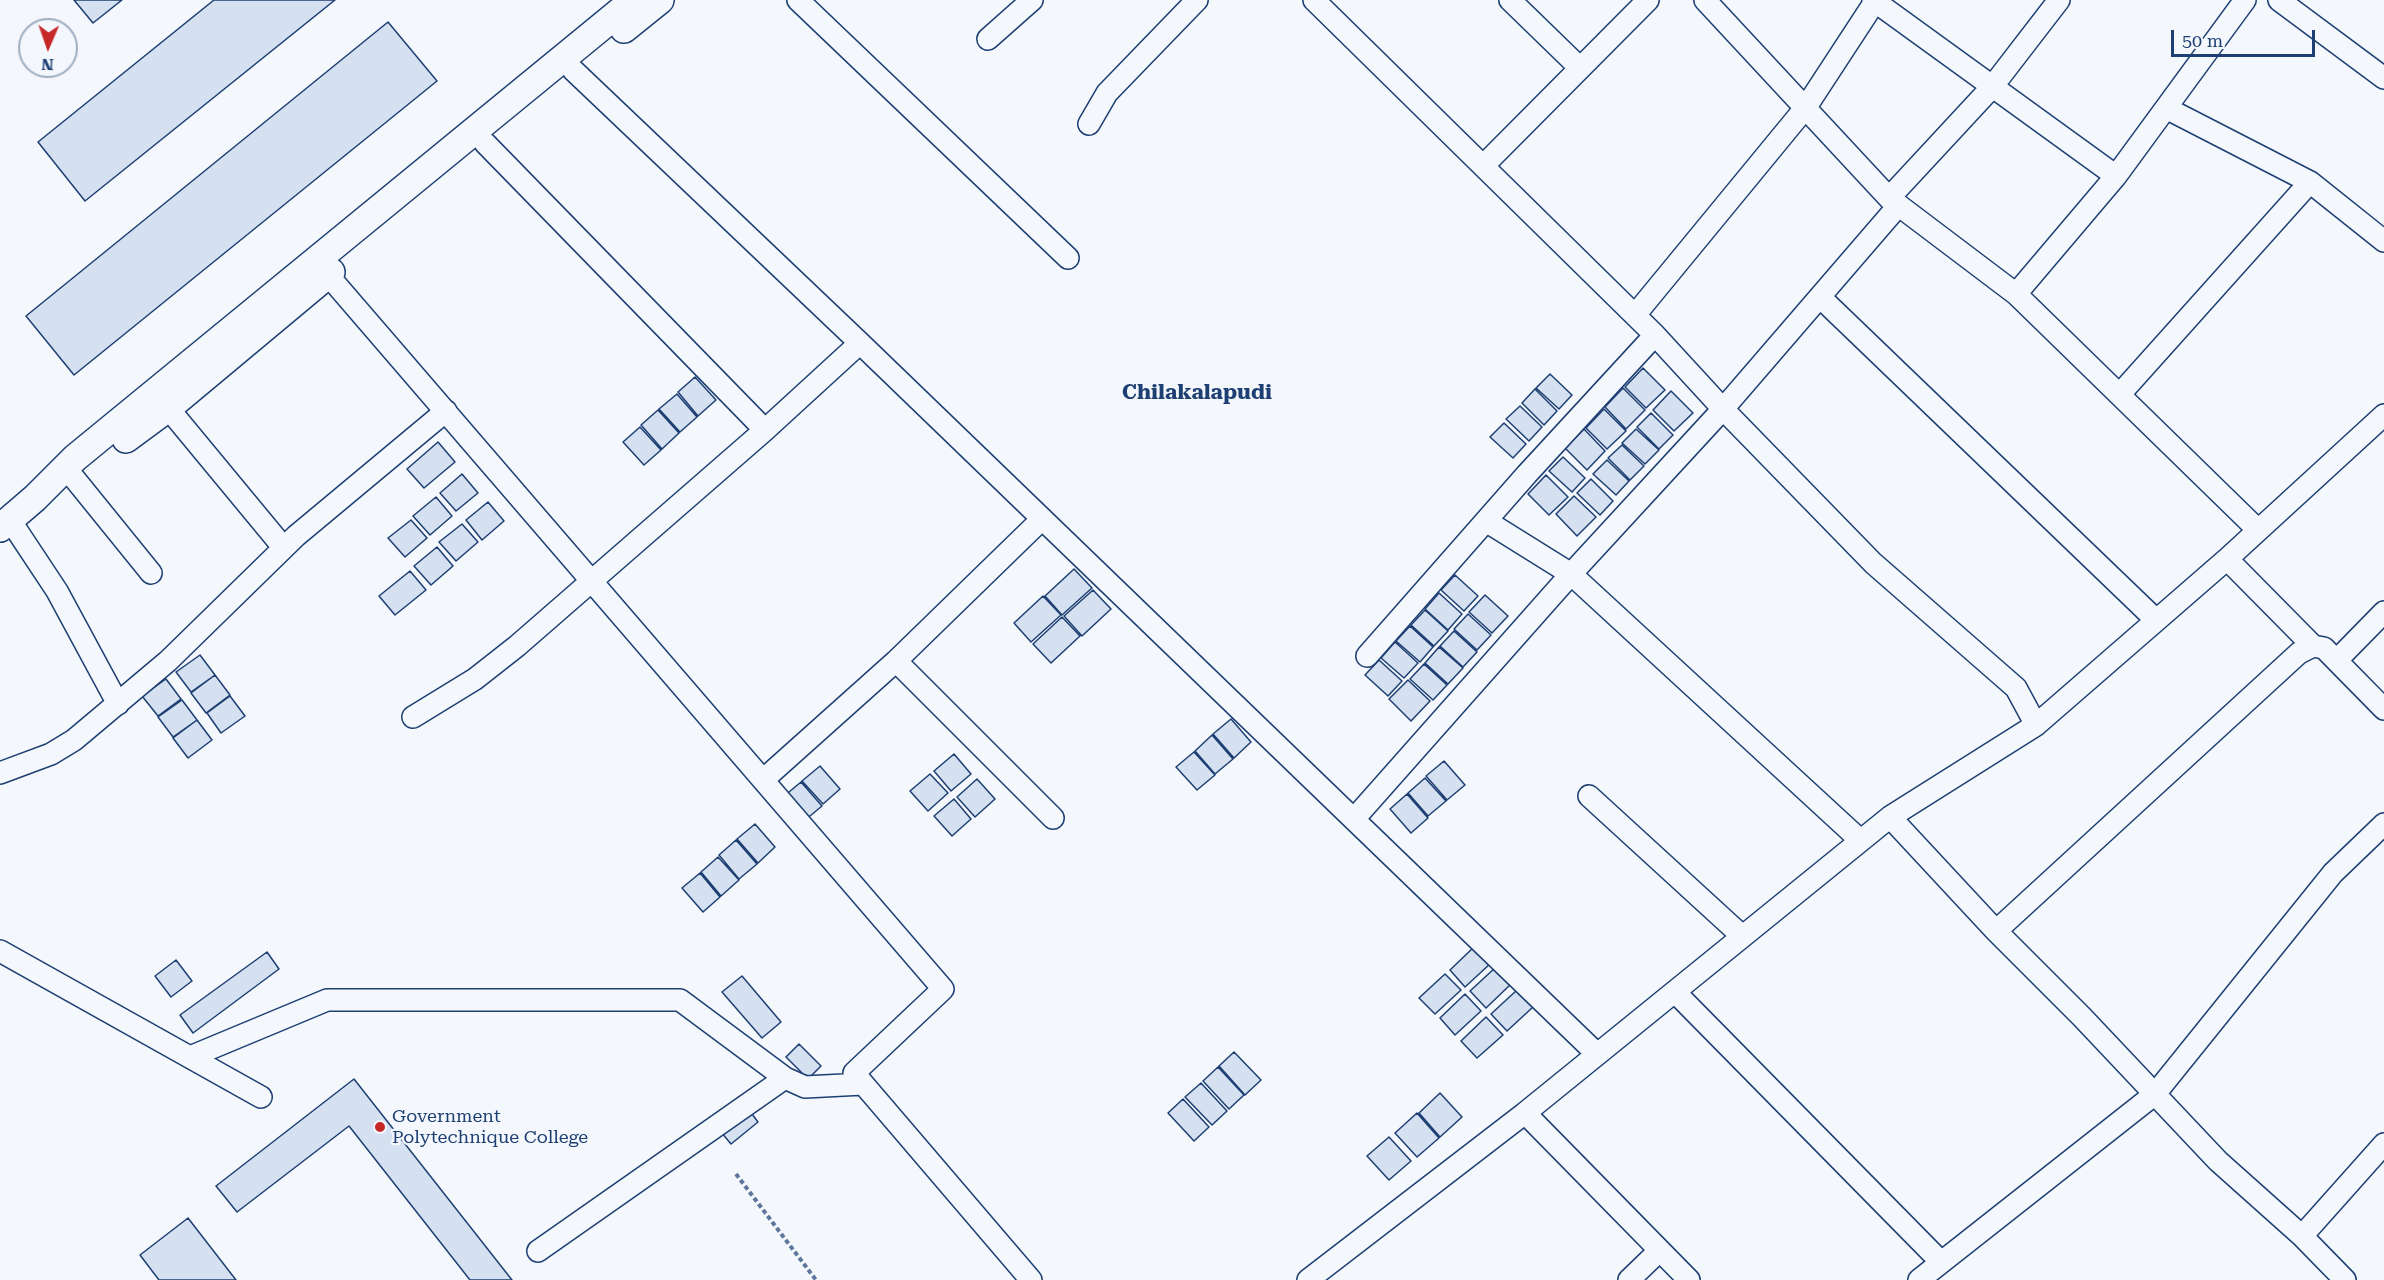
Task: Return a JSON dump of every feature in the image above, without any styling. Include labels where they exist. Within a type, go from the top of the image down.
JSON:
[{"type":"main road","points":[[5,524],[75,458],[634,0]]},
{"type":"main road","points":[[35,498],[74,478],[168,408],[485,142],[660,0]]},
{"type":"street","points":[[798,0],[1068,258]]},
{"type":"street","points":[[988,39],[1032,0]]},
{"type":"street","points":[[1089,124],[1107,93],[1197,0]]},
{"type":"street","points":[[1314,0],[1655,334],[1723,409],[1874,563],[2016,688],[2036,725]]},
{"type":"street","points":[[1510,0],[1581,68]]},
{"type":"street","points":[[1484,165],[1648,0]]},
{"type":"street","points":[[1705,0],[1893,202],[2016,294],[2258,530]]},
{"type":"street","points":[[1354,819],[1570,574],[1723,409],[1820,297],[1893,202],[1992,87],[2059,0]]},
{"type":"street","points":[[2016,294],[2116,176],[2245,0]]},
{"type":"street","points":[[2279,0],[2384,78]]},
{"type":"street","points":[[1635,315],[1806,107],[1875,1],[2116,176]]},
{"type":"street","points":[[573,70],[860,343],[1597,1054]]},
{"type":"street","points":[[2166,108],[2310,182],[2384,241]]},
{"type":"street","points":[[485,142],[765,430]]},
{"type":"street","points":[[2120,394],[2310,182]]},
{"type":"street","points":[[327,274],[943,989],[854,1073],[1031,1280]]},
{"type":"street","points":[[1820,297],[2156,620]]},
{"type":"street","points":[[1367,656],[1655,334]]},
{"type":"street","points":[[413,717],[475,679],[592,581],[765,430],[860,343]]},
{"type":"street","points":[[168,408],[283,547]]},
{"type":"street","points":[[0,773],[25,765],[67,745],[118,704],[168,661],[283,547],[446,411]]},
{"type":"street","points":[[1308,1280],[1525,1113],[1890,817],[2036,725],[2227,559],[2384,415]]},
{"type":"street","points":[[74,478],[152,573]]},
{"type":"street","points":[[763,780],[896,661],[1042,519]]},
{"type":"street","points":[[1486,521],[1570,574],[1860,840]]},
{"type":"street","points":[[5,524],[57,591],[118,704]]},
{"type":"street","points":[[2227,559],[2313,646],[2324,648],[2384,709]]},
{"type":"street","points":[[2337,660],[2384,612]]},
{"type":"street","points":[[1996,931],[2299,654],[2313,646]]},
{"type":"street","points":[[896,661],[1053,818]]},
{"type":"street","points":[[1589,796],[1743,936]]},
{"type":"street","points":[[1890,817],[1996,931],[2218,1161],[2302,1236],[2345,1280]]},
{"type":"street","points":[[1919,1280],[1940,1261],[2155,1094],[2333,873],[2384,824]]},
{"type":"street","points":[[0,951],[261,1097]]},
{"type":"street","points":[[1675,992],[1940,1261]]},
{"type":"street","points":[[190,1057],[327,1000],[680,1000],[785,1078],[805,1087],[863,1084]]},
{"type":"street","points":[[538,1251],[785,1078]]},
{"type":"street","points":[[1525,1113],[1689,1280]]},
{"type":"street","points":[[2302,1236],[2384,1144]]},
{"type":"street","points":[[1629,1280],[1659,1251]]},
{"type":"path","points":[[736,1174],[816,1280]]},
{"type":"building","points":[[74,0],[122,0],[93,23]]},
{"type":"building","points":[[214,0],[335,0],[85,201],[38,142]]},
{"type":"building","points":[[388,22],[437,81],[74,375],[26,316]]},
{"type":"building","points":[[1643,368],[1665,390],[1646,408],[1625,387]]},
{"type":"building","points":[[1550,374],[1572,395],[1559,409],[1536,388]]},
{"type":"building","points":[[695,377],[716,400],[698,416],[678,392]]},
{"type":"building","points":[[1623,388],[1645,410],[1626,429],[1605,407]]},
{"type":"building","points":[[1535,389],[1557,411],[1544,425],[1522,403]]},
{"type":"building","points":[[1671,391],[1693,413],[1674,431],[1653,410]]},
{"type":"building","points":[[677,394],[697,417],[680,432],[659,409]]},
{"type":"building","points":[[1520,406],[1542,427],[1529,441],[1506,419]]},
{"type":"building","points":[[1604,409],[1626,431],[1607,449],[1586,428]]},
{"type":"building","points":[[658,410],[679,433],[662,449],[641,425]]},
{"type":"building","points":[[1651,413],[1673,435],[1659,449],[1637,427]]},
{"type":"building","points":[[1504,423],[1526,444],[1513,458],[1490,437]]},
{"type":"building","points":[[640,427],[661,450],[644,465],[623,442]]},
{"type":"building","points":[[1584,429],[1605,451],[1587,470],[1565,448]]},
{"type":"building","points":[[1636,429],[1659,450],[1645,464],[1622,443]]},
{"type":"building","points":[[438,442],[455,462],[424,488],[407,469]]},
{"type":"building","points":[[1622,445],[1644,466],[1630,480],[1608,458]]},
{"type":"building","points":[[1563,457],[1585,478],[1572,492],[1549,471]]},
{"type":"building","points":[[1607,460],[1629,481],[1616,495],[1593,474]]},
{"type":"building","points":[[462,474],[478,493],[456,511],[440,493]]},
{"type":"building","points":[[1546,475],[1568,497],[1549,515],[1528,494]]},
{"type":"building","points":[[1591,479],[1613,501],[1600,515],[1577,493]]},
{"type":"building","points":[[1574,496],[1596,517],[1577,536],[1556,514]]},
{"type":"building","points":[[436,497],[452,516],[430,535],[413,516]]},
{"type":"building","points":[[488,502],[504,521],[482,540],[466,520]]},
{"type":"building","points":[[411,520],[427,538],[405,557],[388,538]]},
{"type":"building","points":[[462,524],[478,542],[456,561],[439,542]]},
{"type":"building","points":[[437,547],[453,566],[431,585],[414,566]]},
{"type":"building","points":[[1074,569],[1092,588],[1062,615],[1045,596]]},
{"type":"building","points":[[410,571],[426,590],[395,615],[379,596]]},
{"type":"building","points":[[1455,575],[1478,596],[1464,611],[1441,590]]},
{"type":"building","points":[[1093,590],[1111,609],[1082,636],[1064,616]]},
{"type":"building","points":[[1439,593],[1462,614],[1448,630],[1425,609]]},
{"type":"building","points":[[1485,595],[1508,616],[1492,633],[1469,612]]},
{"type":"building","points":[[1043,596],[1061,615],[1031,642],[1014,623]]},
{"type":"building","points":[[1425,610],[1448,631],[1434,646],[1411,625]]},
{"type":"building","points":[[1468,614],[1491,635],[1477,650],[1454,629]]},
{"type":"building","points":[[1062,617],[1080,636],[1051,663],[1033,644]]},
{"type":"building","points":[[1410,626],[1433,647],[1420,662],[1396,641]]},
{"type":"building","points":[[1454,631],[1477,652],[1463,667],[1440,646]]},
{"type":"building","points":[[1395,642],[1418,663],[1404,678],[1381,658]]},
{"type":"building","points":[[1439,647],[1463,668],[1448,684],[1425,663]]},
{"type":"building","points":[[200,655],[215,675],[191,692],[176,672]]},
{"type":"building","points":[[1379,660],[1402,681],[1388,696],[1365,675]]},
{"type":"building","points":[[1424,664],[1447,685],[1433,700],[1410,679]]},
{"type":"building","points":[[215,675],[230,695],[206,713],[191,693]]},
{"type":"building","points":[[166,679],[181,699],[158,716],[142,696]]},
{"type":"building","points":[[1408,680],[1430,701],[1411,721],[1389,699]]},
{"type":"building","points":[[230,696],[245,716],[221,733],[207,713]]},
{"type":"building","points":[[182,700],[197,720],[173,737],[158,717]]},
{"type":"building","points":[[1231,719],[1251,742],[1234,758],[1213,734]]},
{"type":"building","points":[[197,720],[212,740],[188,758],[173,738]]},
{"type":"building","points":[[1212,735],[1233,759],[1215,774],[1195,751]]},
{"type":"building","points":[[1194,752],[1215,775],[1197,790],[1176,767]]},
{"type":"building","points":[[954,754],[971,774],[951,791],[934,771]]},
{"type":"building","points":[[1444,761],[1465,785],[1447,800],[1426,776]]},
{"type":"building","points":[[820,766],[840,789],[823,804],[802,781]]},
{"type":"building","points":[[930,774],[948,793],[928,811],[910,791]]},
{"type":"building","points":[[1425,778],[1446,801],[1428,816],[1408,793]]},
{"type":"building","points":[[977,779],[995,799],[975,817],[957,797]]},
{"type":"building","points":[[801,782],[822,806],[804,821],[783,797]]},
{"type":"building","points":[[1407,794],[1428,818],[1411,833],[1390,809]]},
{"type":"building","points":[[954,799],[971,819],[952,836],[934,816]]},
{"type":"building","points":[[755,824],[775,847],[758,863],[737,839]]},
{"type":"building","points":[[736,840],[757,864],[739,879],[719,855]]},
{"type":"building","points":[[718,857],[739,880],[721,896],[701,872]]},
{"type":"building","points":[[700,873],[720,897],[703,912],[682,888]]},
{"type":"building","points":[[1475,946],[1491,963],[1465,987],[1450,970]]},
{"type":"building","points":[[267,952],[279,969],[193,1033],[180,1015]]},
{"type":"building","points":[[176,960],[192,981],[171,997],[155,976]]},
{"type":"building","points":[[1496,967],[1511,984],[1486,1008],[1470,991]]},
{"type":"building","points":[[1445,974],[1461,990],[1435,1014],[1419,998]]},
{"type":"building","points":[[742,976],[781,1022],[762,1038],[722,992]]},
{"type":"building","points":[[1517,990],[1533,1007],[1507,1031],[1491,1014]]},
{"type":"building","points":[[1465,994],[1481,1011],[1455,1035],[1440,1018]]},
{"type":"building","points":[[1486,1017],[1503,1035],[1477,1058],[1461,1041]]},
{"type":"building","points":[[799,1044],[821,1066],[808,1079],[786,1057]]},
{"type":"building","points":[[1234,1052],[1261,1080],[1245,1095],[1219,1066]]},
{"type":"building","points":[[1218,1067],[1244,1095],[1229,1109],[1203,1081]]},
{"type":"building","points":[[354,1079],[512,1280],[470,1280],[349,1126],[237,1212],[216,1186]]},
{"type":"building","points":[[1201,1083],[1227,1111],[1212,1125],[1185,1097]]},
{"type":"building","points":[[1440,1093],[1462,1117],[1440,1137],[1419,1113]]},
{"type":"building","points":[[1183,1099],[1209,1127],[1194,1141],[1168,1113]]},
{"type":"building","points":[[749,1110],[758,1122],[731,1144],[721,1132]]},
{"type":"building","points":[[1417,1113],[1439,1138],[1417,1157],[1395,1133]]},
{"type":"building","points":[[1389,1137],[1411,1161],[1389,1180],[1367,1156]]},
{"type":"building","points":[[188,1218],[236,1280],[159,1280],[140,1255]]},
{"type":"place","name":"Government Polytechnique College","points":[[380,1127]]},
{"type":"district","name":"Chilakalapudi","points":[[1197,393]]}]
